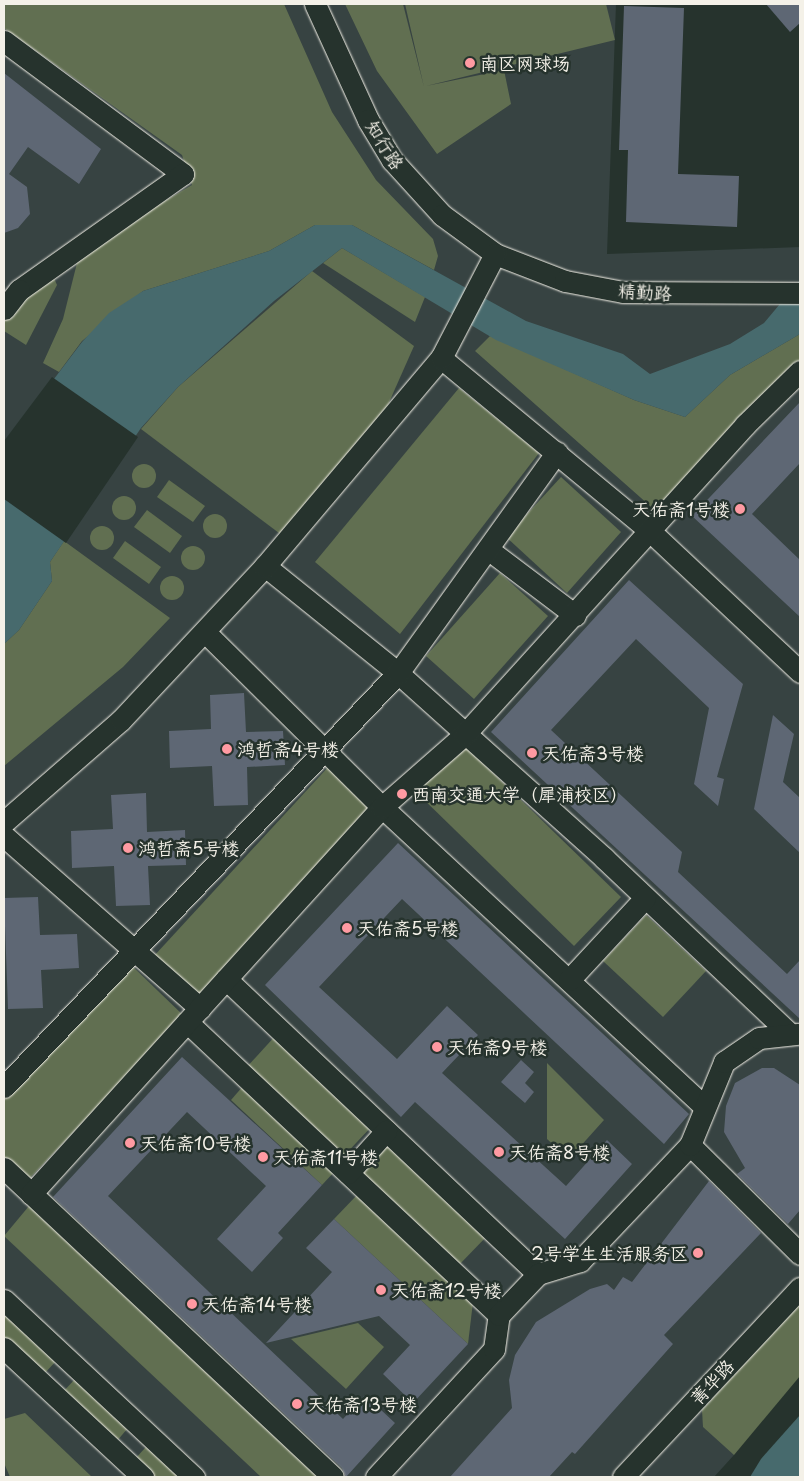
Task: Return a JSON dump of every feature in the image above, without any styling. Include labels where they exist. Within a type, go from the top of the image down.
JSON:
[{"type":"street","name":"知行路","points":[[316,4],[368,120],[392,160],[442,215],[495,254]]},
{"type":"street","points":[[4,41],[184,174],[18,290],[4,309]]},
{"type":"street","points":[[4,822],[121,720],[206,633],[265,566],[441,358],[495,254]]},
{"type":"street","name":"精勤路","points":[[495,254],[565,281],[610,291],[791,293]]},
{"type":"street","points":[[441,358],[557,452],[650,531],[800,672]]},
{"type":"street","points":[[31,1194],[382,807],[465,734],[650,531],[800,372]]},
{"type":"street","points":[[4,1087],[398,674],[489,550],[557,452]]},
{"type":"street","points":[[489,550],[574,615]]},
{"type":"street","points":[[265,566],[398,674],[795,1034]]},
{"type":"street","points":[[206,633],[382,807],[704,1106]]},
{"type":"street","points":[[4,836],[133,951],[348,1173],[499,1315]]},
{"type":"street","points":[[569,980],[645,898]]},
{"type":"street","points":[[226,979],[538,1274]]},
{"type":"street","points":[[376,1477],[494,1349],[499,1315],[538,1274],[580,1262],[690,1145],[720,1069],[738,1048],[759,1038],[795,1034]]},
{"type":"street","points":[[348,1173],[386,1131]]},
{"type":"street","points":[[690,1145],[800,1254]]},
{"type":"street","points":[[4,1168],[333,1477]]},
{"type":"street","name":"菁华路","points":[[623,1477],[800,1288]]},
{"type":"street","points":[[4,1300],[194,1477]]},
{"type":"street","points":[[4,1348],[143,1477]]},
{"type":"shaded area","name":"西南交通大学（犀浦校区）","points":[[4,4],[616,4],[607,254],[800,247],[800,1333],[732,1406],[734,1455],[714,1477],[4,1477]]},
{"type":"green space","points":[[4,4],[284,4],[332,112],[376,180],[433,239],[438,256],[434,270],[352,225],[315,225],[269,251],[143,291],[82,341],[59,372],[43,363],[63,319],[80,251],[192,185],[182,155],[4,28]]},
{"type":"green space","points":[[345,4],[403,4],[424,87],[405,4],[606,4],[615,40],[426,86],[504,70],[511,104],[437,154],[377,71]]},
{"type":"green space","points":[[342,248],[425,297],[415,322],[323,263]]},
{"type":"green space","points":[[312,271],[414,346],[383,416],[283,536],[141,429],[178,387]]},
{"type":"green space","points":[[53,276],[57,285],[26,345],[4,331],[4,319],[35,282]]},
{"type":"green space","points":[[800,334],[800,359],[658,513],[475,351],[490,336],[634,400],[685,417],[730,375]]},
{"type":"green space","points":[[459,388],[539,453],[400,634],[315,562]]},
{"type":"green space","points":[[144,464],[153,467],[156,476],[153,485],[144,488],[135,485],[132,476],[135,467]]},
{"type":"green space","points":[[561,477],[621,532],[567,593],[506,537]]},
{"type":"green space","points":[[169,480],[205,506],[193,522],[157,497]]},
{"type":"green space","points":[[124,496],[133,499],[136,508],[133,517],[124,520],[115,517],[112,508],[115,499]]},
{"type":"green space","points":[[147,510],[182,536],[170,553],[134,527]]},
{"type":"green space","points":[[215,514],[224,517],[227,526],[224,535],[215,538],[206,535],[203,526],[206,517]]},
{"type":"green space","points":[[102,526],[111,529],[114,538],[111,547],[102,550],[93,547],[90,538],[93,529]]},
{"type":"green space","points":[[64,541],[170,618],[123,667],[4,766],[4,644],[19,630],[52,581],[50,562]]},
{"type":"green space","points":[[125,541],[161,567],[149,584],[113,558]]},
{"type":"green space","points":[[193,546],[202,549],[205,558],[202,567],[193,570],[184,567],[181,558],[184,549]]},
{"type":"green space","points":[[500,573],[548,616],[474,699],[426,656]]},
{"type":"green space","points":[[172,576],[181,579],[184,588],[181,597],[172,600],[163,597],[160,588],[163,579]]},
{"type":"green space","points":[[461,742],[621,897],[574,946],[415,791]]},
{"type":"green space","points":[[331,764],[378,807],[202,1000],[154,956]]},
{"type":"green space","points":[[646,915],[706,971],[663,1017],[603,961]]},
{"type":"green space","points":[[130,964],[184,1016],[27,1181],[4,1159],[4,1097]]},
{"type":"green space","points":[[277,1034],[373,1125],[341,1159],[245,1069]]},
{"type":"green space","points":[[547,1063],[604,1120],[569,1159],[547,1139]]},
{"type":"green space","points":[[244,1085],[335,1171],[322,1185],[231,1100]]},
{"type":"green space","points":[[391,1142],[489,1234],[457,1267],[360,1176]]},
{"type":"green space","points":[[358,1194],[473,1302],[468,1344],[334,1219]]},
{"type":"green space","points":[[29,1206],[319,1477],[261,1477],[4,1236]]},
{"type":"green space","points":[[800,1303],[800,1376],[734,1455],[703,1427],[702,1410]]},
{"type":"green space","points":[[4,1312],[57,1360],[44,1374],[4,1337]]},
{"type":"green space","points":[[358,1323],[384,1347],[346,1389],[291,1339]]},
{"type":"green space","points":[[75,1379],[128,1428],[116,1442],[62,1393]]},
{"type":"green space","points":[[25,1413],[92,1477],[10,1477],[4,1463],[4,1419]]},
{"type":"green space","points":[[146,1447],[179,1477],[152,1477],[134,1460]]},
{"type":"water","points":[[315,225],[352,225],[526,321],[623,354],[650,374],[730,344],[764,323],[800,280],[800,334],[730,375],[685,417],[634,400],[496,340],[342,248],[274,301],[178,387],[141,428],[50,562],[52,581],[19,630],[4,644],[4,445],[82,342],[109,313],[143,291],[269,251]]},
{"type":"water","points":[[800,1415],[799,1477],[750,1477],[761,1459]]},
{"type":"pier","points":[[52,377],[138,437],[66,543],[4,499],[4,441]]},
{"type":"building","points":[[766,4],[800,4],[800,23],[790,32]]},
{"type":"building","points":[[624,6],[684,8],[678,174],[739,176],[737,227],[626,222],[628,150],[619,150]]},
{"type":"building","points":[[4,73],[101,149],[79,184],[28,147],[9,174],[27,187],[30,214],[18,228],[4,233]]},
{"type":"building","name":"天佑斋1号楼","points":[[800,402],[800,463],[752,514],[800,560],[800,617],[692,516]]},
{"type":"building","name":"天佑斋3号楼","points":[[629,580],[743,684],[717,777],[724,779],[718,806],[694,784],[709,708],[636,639],[551,730],[682,852],[678,872],[787,974],[800,960],[800,1019],[491,732]]},
{"type":"building","name":"鸿哲斋4号楼","points":[[244,693],[246,732],[283,731],[285,765],[247,767],[248,805],[214,806],[212,766],[170,768],[169,731],[211,729],[210,695]]},
{"type":"building","points":[[773,715],[794,734],[783,782],[800,798],[800,853],[754,809]]},
{"type":"building","name":"鸿哲斋5号楼","points":[[146,793],[147,832],[185,830],[186,865],[148,866],[150,905],[116,906],[114,866],[72,868],[71,831],[113,829],[111,795]]},
{"type":"building","points":[[398,843],[689,1114],[664,1144],[402,899],[319,987],[397,1059],[447,1006],[478,1035],[442,1073],[566,1186],[607,1140],[632,1164],[565,1239],[415,1102],[401,1117],[265,985]]},
{"type":"building","points":[[38,897],[40,935],[77,934],[79,968],[41,970],[43,1008],[8,1009],[4,898]]},
{"type":"building","points":[[182,1057],[322,1185],[278,1233],[283,1238],[252,1272],[217,1239],[266,1186],[187,1112],[108,1196],[343,1419],[365,1395],[395,1423],[346,1477],[342,1468],[53,1197]]},
{"type":"building","points":[[521,1060],[534,1072],[525,1083],[534,1092],[525,1103],[501,1082]]},
{"type":"building","points":[[762,1068],[774,1068],[800,1085],[800,1210],[788,1224],[737,1174],[745,1168],[724,1132],[726,1106],[735,1083]]},
{"type":"building","points":[[709,1181],[761,1233],[664,1335],[673,1344],[575,1454],[572,1452],[549,1477],[450,1477],[512,1408],[509,1380],[515,1355],[536,1322],[590,1289],[607,1284],[614,1290],[623,1277],[632,1282]]},
{"type":"building","name":"天佑斋12号楼","points":[[334,1219],[468,1344],[413,1403],[383,1374],[410,1345],[379,1316],[266,1343],[332,1272],[306,1248]]},
{"type":"place","name":"南区网球场","points":[[470,63]]},
{"type":"place","name":"天佑斋1号楼","points":[[740,509]]},
{"type":"place","name":"鸿哲斋4号楼","points":[[227,749]]},
{"type":"place","name":"天佑斋3号楼","points":[[532,753]]},
{"type":"place","name":"西南交通大学（犀浦校区）","points":[[402,794]]},
{"type":"place","name":"鸿哲斋5号楼","points":[[128,848]]},
{"type":"place","name":"天佑斋5号楼","points":[[347,928]]},
{"type":"place","name":"天佑斋9号楼","points":[[437,1047]]},
{"type":"place","name":"天佑斋10号楼","points":[[130,1143]]},
{"type":"place","name":"天佑斋8号楼","points":[[499,1152]]},
{"type":"place","name":"天佑斋11号楼","points":[[263,1157]]},
{"type":"place","name":"2号学生生活服务区","points":[[698,1253]]},
{"type":"place","name":"天佑斋12号楼","points":[[381,1290]]},
{"type":"place","name":"天佑斋14号楼","points":[[192,1304]]},
{"type":"place","name":"天佑斋13号楼","points":[[297,1404]]}]
